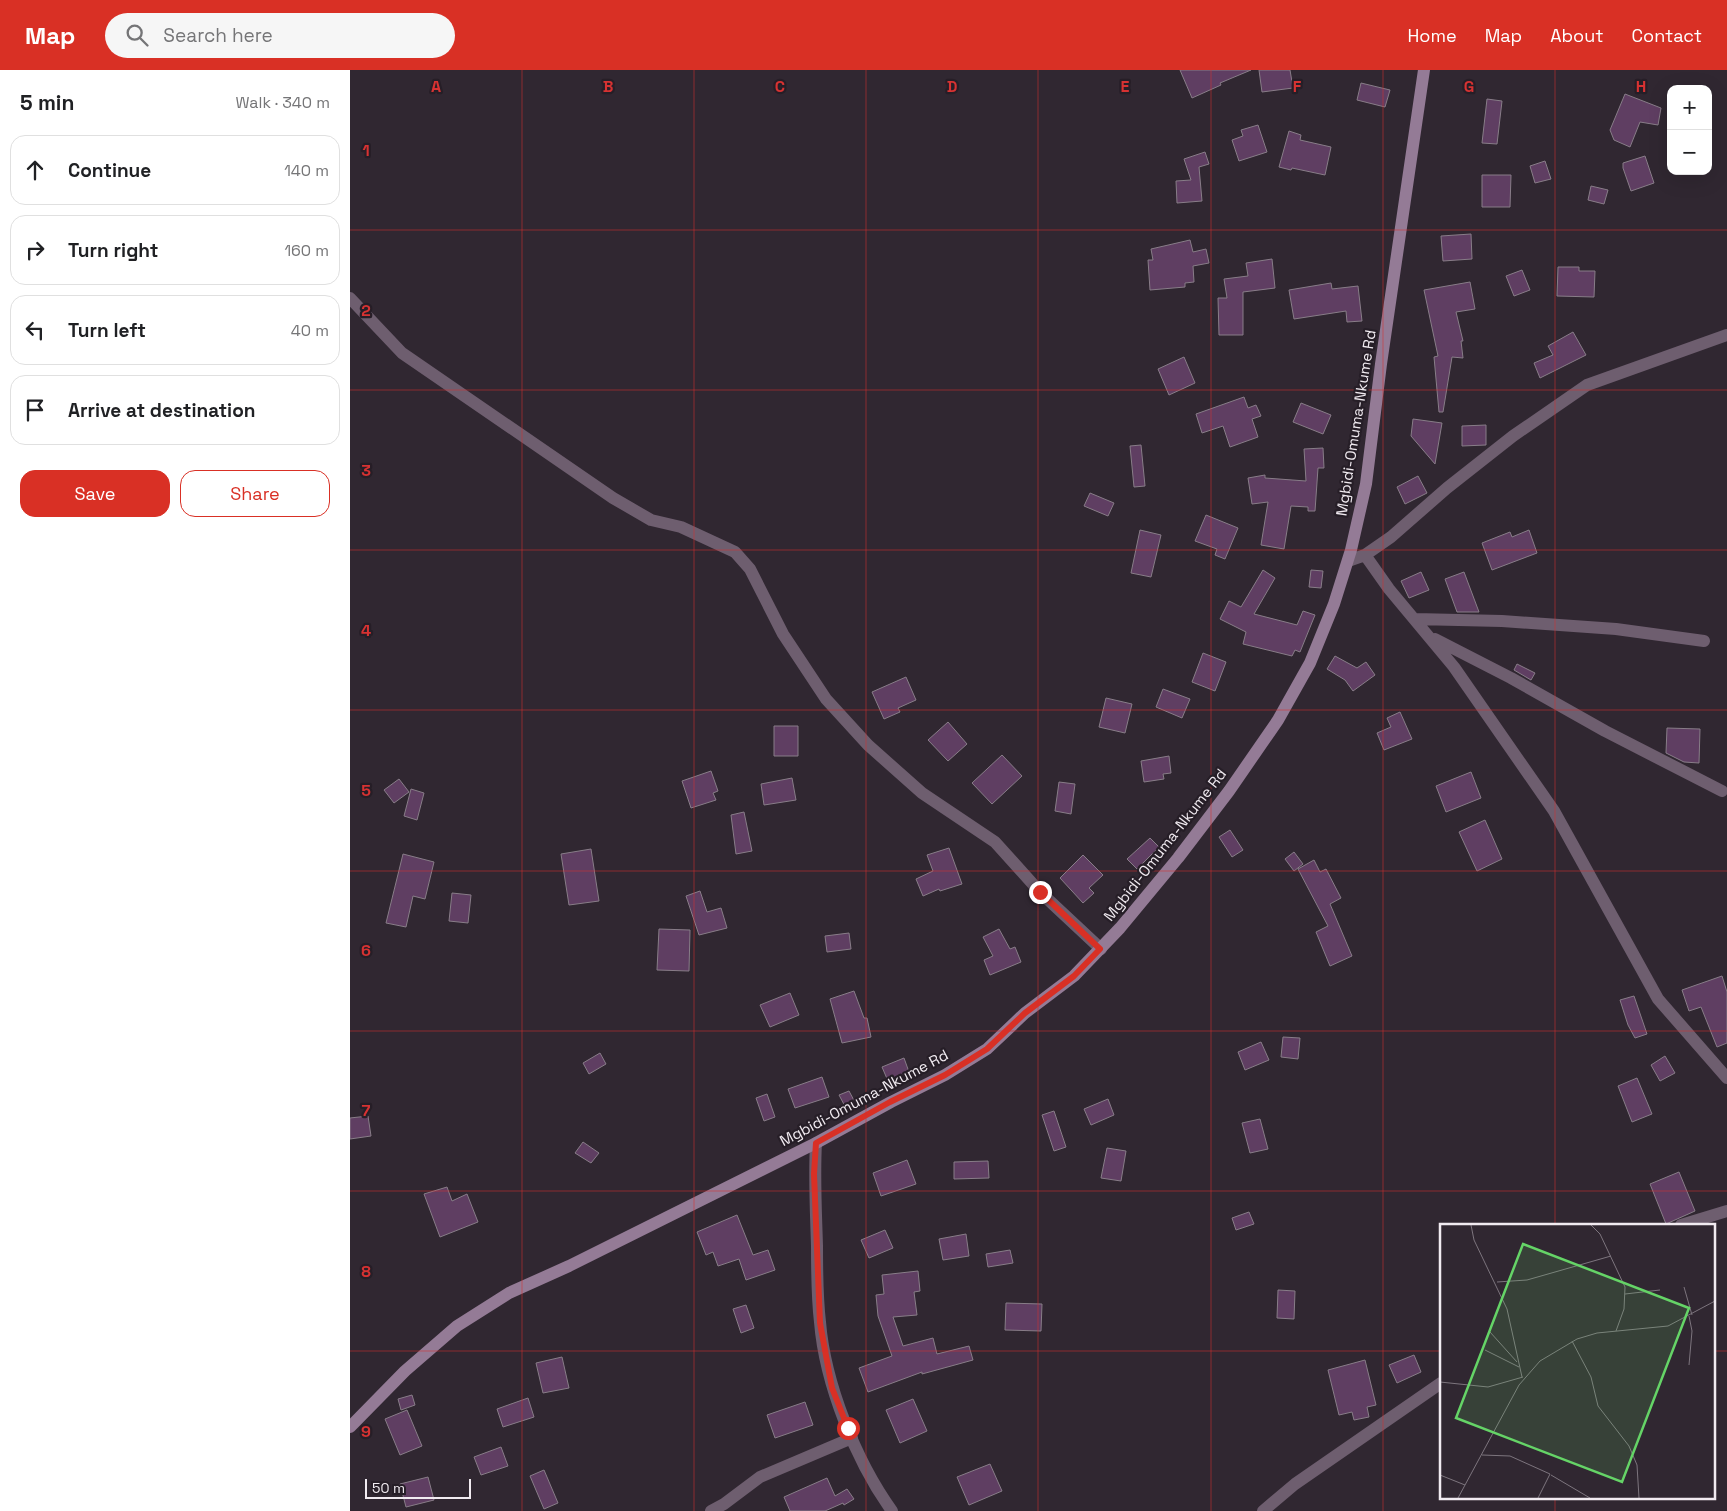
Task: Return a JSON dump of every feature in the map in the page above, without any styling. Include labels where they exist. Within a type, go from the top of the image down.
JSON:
[{"type":"street","name":"Mgbidi-Omuma-Nkume Rd","points":[[350,1427],[405,1371],[458,1326],[510,1293],[570,1266],[816,1143],[890,1102],[945,1075],[987,1049],[1025,1013],[1074,976],[1120,928],[1178,858],[1229,792],[1278,720],[1310,663],[1334,604],[1348,562],[1366,484],[1381,364],[1424,70]]},
{"type":"street","points":[[350,298],[402,354],[614,498],[651,520],[681,527],[735,552],[750,569],[783,634],[826,699],[862,738],[922,793],[995,842],[1040,892],[1100,949]]},
{"type":"street","points":[[1348,562],[1365,555],[1392,536],[1447,488],[1513,436],[1586,385],[1727,335]]},
{"type":"street","points":[[1365,555],[1389,589],[1454,667],[1554,811],[1658,999],[1727,1078]]},
{"type":"street","points":[[1415,619],[1502,621],[1616,629],[1704,641]]},
{"type":"street","points":[[1430,637],[1511,678],[1605,731],[1722,791]]},
{"type":"street","points":[[816,1143],[814,1174],[820,1323],[832,1388],[875,1488],[892,1511]]},
{"type":"street","points":[[1684,1224],[1727,1211]]},
{"type":"street","points":[[1262,1511],[1295,1484],[1440,1384]]},
{"type":"street","points":[[711,1511],[724,1504],[760,1477],[852,1438]]},
{"type":"building","points":[[1180,70],[1251,70],[1220,83],[1221,85],[1192,98]]},
{"type":"building","points":[[1259,70],[1290,70],[1293,88],[1262,92]]},
{"type":"building","points":[[1361,83],[1390,90],[1385,107],[1357,100]]},
{"type":"building","points":[[1625,94],[1661,108],[1658,125],[1640,122],[1630,147],[1614,140],[1610,130]]},
{"type":"building","points":[[1487,99],[1502,101],[1497,144],[1482,143]]},
{"type":"building","points":[[1258,125],[1267,152],[1239,161],[1232,140],[1243,136],[1241,130]]},
{"type":"building","points":[[1289,131],[1301,135],[1300,140],[1331,147],[1325,175],[1279,167]]},
{"type":"building","points":[[1205,152],[1209,164],[1199,167],[1202,201],[1177,203],[1176,181],[1191,180],[1184,159]]},
{"type":"building","points":[[1645,156],[1654,183],[1631,191],[1623,163]]},
{"type":"building","points":[[1545,161],[1551,179],[1535,183],[1530,166]]},
{"type":"building","points":[[1482,175],[1511,175],[1510,207],[1482,207]]},
{"type":"building","points":[[1591,186],[1608,190],[1604,204],[1588,200]]},
{"type":"building","points":[[1471,234],[1472,259],[1443,261],[1441,236]]},
{"type":"building","points":[[1190,240],[1193,252],[1206,249],[1209,263],[1193,266],[1194,282],[1185,283],[1185,287],[1150,290],[1148,260],[1153,260],[1151,249]]},
{"type":"building","points":[[1272,259],[1275,288],[1243,292],[1243,335],[1219,335],[1218,298],[1227,298],[1224,279],[1248,276],[1246,263]]},
{"type":"building","points":[[1558,267],[1579,267],[1579,271],[1595,271],[1594,297],[1557,296]]},
{"type":"building","points":[[1522,270],[1530,290],[1514,296],[1506,276]]},
{"type":"building","points":[[1470,282],[1475,309],[1456,312],[1463,341],[1461,341],[1463,358],[1452,357],[1443,412],[1439,412],[1434,357],[1438,356],[1424,290]]},
{"type":"building","points":[[1331,283],[1332,289],[1358,286],[1362,321],[1347,322],[1346,311],[1294,319],[1289,290]]},
{"type":"building","points":[[1573,332],[1586,355],[1540,378],[1534,363],[1553,355],[1548,346]]},
{"type":"building","points":[[1184,357],[1195,383],[1169,395],[1158,369]]},
{"type":"building","points":[[1244,397],[1248,408],[1256,405],[1261,416],[1252,419],[1258,437],[1230,447],[1223,426],[1202,433],[1196,414]]},
{"type":"building","points":[[1301,403],[1331,415],[1323,434],[1293,422]]},
{"type":"building","points":[[1413,419],[1442,423],[1435,464],[1411,436]]},
{"type":"building","points":[[1486,425],[1486,445],[1462,446],[1462,426]]},
{"type":"building","points":[[1141,445],[1145,486],[1134,487],[1130,446]]},
{"type":"building","points":[[1323,448],[1324,468],[1318,468],[1315,511],[1308,511],[1308,507],[1291,506],[1284,549],[1261,545],[1268,502],[1252,504],[1248,478],[1265,475],[1265,478],[1306,481],[1304,449]]},
{"type":"building","points":[[1418,476],[1427,493],[1405,504],[1397,487]]},
{"type":"building","points":[[1090,493],[1114,503],[1108,516],[1084,506]]},
{"type":"building","points":[[1206,515],[1238,528],[1225,559],[1215,555],[1217,549],[1195,541]]},
{"type":"building","points":[[1140,530],[1161,535],[1151,577],[1131,573]]},
{"type":"building","points":[[1529,530],[1537,553],[1492,570],[1482,543],[1510,532],[1512,537]]},
{"type":"building","points":[[1263,570],[1275,578],[1254,614],[1297,625],[1303,611],[1315,615],[1300,652],[1295,650],[1292,656],[1243,644],[1246,632],[1220,619],[1229,601],[1241,607]]},
{"type":"building","points":[[1311,570],[1323,571],[1321,588],[1309,587]]},
{"type":"building","points":[[1421,572],[1429,590],[1409,598],[1401,581]]},
{"type":"building","points":[[1464,572],[1479,612],[1457,612],[1445,579]]},
{"type":"building","points":[[1203,653],[1226,662],[1215,691],[1192,682]]},
{"type":"building","points":[[1335,656],[1357,668],[1366,662],[1375,675],[1353,691],[1345,680],[1327,669]]},
{"type":"building","points":[[1517,664],[1535,673],[1531,680],[1514,670]]},
{"type":"building","points":[[906,677],[916,700],[898,708],[900,712],[884,719],[872,692]]},
{"type":"building","points":[[1163,689],[1190,699],[1182,718],[1156,707]]},
{"type":"building","points":[[1106,698],[1132,704],[1125,733],[1099,727]]},
{"type":"building","points":[[1400,712],[1412,739],[1384,750],[1377,733],[1391,727],[1387,718]]},
{"type":"building","points":[[948,722],[967,744],[948,761],[928,740]]},
{"type":"building","points":[[774,726],[798,726],[798,756],[774,756]]},
{"type":"building","points":[[1667,728],[1700,729],[1699,763],[1684,762],[1666,753]]},
{"type":"building","points":[[1002,755],[1022,776],[992,804],[972,783]]},
{"type":"building","points":[[1169,756],[1171,773],[1163,774],[1164,779],[1144,782],[1141,761]]},
{"type":"building","points":[[711,771],[718,791],[713,793],[716,800],[691,808],[682,781]]},
{"type":"building","points":[[1471,772],[1481,798],[1446,812],[1436,786]]},
{"type":"building","points":[[792,778],[796,800],[764,805],[761,784]]},
{"type":"building","points":[[399,779],[409,792],[394,803],[384,790]]},
{"type":"building","points":[[1059,782],[1075,784],[1071,814],[1055,811]]},
{"type":"building","points":[[411,789],[424,793],[417,820],[404,816]]},
{"type":"building","points":[[744,812],[752,851],[736,854],[731,815]]},
{"type":"building","points":[[1485,820],[1502,859],[1477,871],[1459,832]]},
{"type":"building","points":[[1230,830],[1243,850],[1232,857],[1219,837]]},
{"type":"building","points":[[1150,838],[1159,847],[1137,869],[1127,859]]},
{"type":"building","points":[[949,848],[962,884],[940,891],[939,889],[923,896],[916,879],[933,871],[927,855]]},
{"type":"building","points":[[591,849],[599,901],[569,905],[561,854]]},
{"type":"building","points":[[1294,852],[1303,864],[1294,871],[1285,859]]},
{"type":"building","points":[[403,854],[434,862],[425,899],[413,896],[406,927],[386,923]]},
{"type":"building","points":[[1083,855],[1103,875],[1089,888],[1094,893],[1083,903],[1060,878]]},
{"type":"building","points":[[1314,860],[1320,872],[1326,869],[1341,898],[1330,904],[1352,956],[1330,966],[1316,932],[1328,926],[1298,869]]},
{"type":"building","points":[[700,891],[707,912],[721,908],[727,928],[699,935],[686,896]]},
{"type":"building","points":[[452,893],[471,895],[468,923],[449,921]]},
{"type":"building","points":[[659,929],[690,930],[689,971],[657,970]]},
{"type":"building","points":[[999,929],[1010,949],[1015,947],[1021,962],[990,975],[984,960],[993,956],[983,937]]},
{"type":"building","points":[[849,933],[851,949],[827,952],[825,936]]},
{"type":"building","points":[[1722,976],[1727,992],[1727,1043],[1717,1047],[1701,1007],[1689,1011],[1682,990]]},
{"type":"building","points":[[854,991],[864,1018],[867,1018],[871,1037],[842,1043],[830,999]]},
{"type":"building","points":[[790,993],[799,1015],[770,1027],[760,1005]]},
{"type":"building","points":[[1634,996],[1647,1034],[1635,1038],[1628,1025],[1620,1000]]},
{"type":"building","points":[[1283,1037],[1300,1038],[1298,1059],[1281,1057]]},
{"type":"building","points":[[1261,1042],[1269,1060],[1245,1070],[1238,1052]]},
{"type":"building","points":[[600,1053],[606,1064],[589,1074],[583,1063]]},
{"type":"building","points":[[1665,1056],[1675,1073],[1660,1081],[1651,1065]]},
{"type":"building","points":[[904,1058],[909,1072],[888,1081],[882,1067]]},
{"type":"building","points":[[822,1077],[829,1097],[795,1108],[788,1089]]},
{"type":"building","points":[[1637,1078],[1652,1114],[1632,1122],[1618,1086]]},
{"type":"building","points":[[849,1091],[857,1106],[847,1110],[839,1095]]},
{"type":"building","points":[[767,1094],[775,1117],[764,1121],[756,1098]]},
{"type":"building","points":[[1108,1099],[1114,1115],[1091,1125],[1084,1109]]},
{"type":"building","points":[[1054,1111],[1066,1147],[1054,1151],[1042,1115]]},
{"type":"building","points":[[368,1116],[371,1136],[350,1139],[350,1118]]},
{"type":"building","points":[[1260,1119],[1268,1149],[1250,1153],[1242,1123]]},
{"type":"building","points":[[583,1142],[599,1153],[591,1163],[575,1153]]},
{"type":"building","points":[[1107,1148],[1126,1151],[1121,1181],[1101,1178]]},
{"type":"building","points":[[907,1160],[916,1184],[881,1196],[873,1173]]},
{"type":"building","points":[[988,1161],[989,1178],[954,1179],[954,1162]]},
{"type":"building","points":[[1679,1172],[1695,1211],[1666,1224],[1650,1184]]},
{"type":"building","points":[[447,1187],[452,1201],[467,1194],[478,1222],[440,1237],[424,1194]]},
{"type":"building","points":[[1249,1212],[1254,1224],[1236,1230],[1232,1218]]},
{"type":"building","points":[[737,1215],[753,1255],[768,1250],[775,1270],[746,1280],[739,1259],[718,1266],[713,1252],[706,1255],[697,1232]]},
{"type":"building","points":[[885,1230],[893,1248],[869,1258],[861,1240]]},
{"type":"building","points":[[966,1234],[969,1256],[943,1260],[939,1239]]},
{"type":"building","points":[[1010,1250],[1013,1263],[988,1267],[986,1254]]},
{"type":"building","points":[[918,1271],[920,1291],[914,1292],[917,1315],[893,1317],[903,1346],[933,1338],[937,1354],[969,1346],[973,1360],[922,1374],[922,1372],[868,1392],[859,1368],[892,1356],[878,1316],[876,1295],[884,1294],[882,1275]]},
{"type":"building","points":[[1278,1290],[1295,1291],[1294,1319],[1277,1318]]},
{"type":"building","points":[[1006,1303],[1042,1304],[1041,1331],[1005,1330]]},
{"type":"building","points":[[746,1305],[754,1328],[741,1333],[733,1309]]},
{"type":"building","points":[[1414,1355],[1421,1372],[1397,1383],[1389,1365]]},
{"type":"building","points":[[562,1357],[569,1388],[543,1393],[536,1363]]},
{"type":"building","points":[[1365,1360],[1376,1405],[1367,1407],[1369,1417],[1354,1420],[1352,1412],[1339,1415],[1328,1370]]},
{"type":"building","points":[[412,1395],[415,1405],[401,1410],[398,1399]]},
{"type":"building","points":[[528,1398],[534,1417],[503,1427],[497,1409]]},
{"type":"building","points":[[913,1399],[927,1431],[900,1443],[886,1410]]},
{"type":"building","points":[[805,1402],[813,1425],[775,1438],[767,1415]]},
{"type":"building","points":[[407,1410],[422,1446],[400,1455],[385,1419]]},
{"type":"building","points":[[501,1447],[508,1466],[481,1475],[474,1457]]},
{"type":"building","points":[[990,1464],[1002,1491],[969,1505],[957,1477]]},
{"type":"building","points":[[544,1470],[558,1503],[544,1509],[530,1476]]},
{"type":"building","points":[[428,1477],[434,1500],[406,1507],[400,1484]]},
{"type":"building","points":[[827,1478],[835,1496],[847,1489],[854,1499],[844,1505],[843,1503],[825,1511],[790,1511],[784,1497]]},
{"type":"route","points":[[848,1428],[832,1388],[820,1323],[814,1174],[816,1143],[890,1102],[945,1075],[987,1049],[1025,1013],[1074,976],[1100,949],[1040,892]]}]
